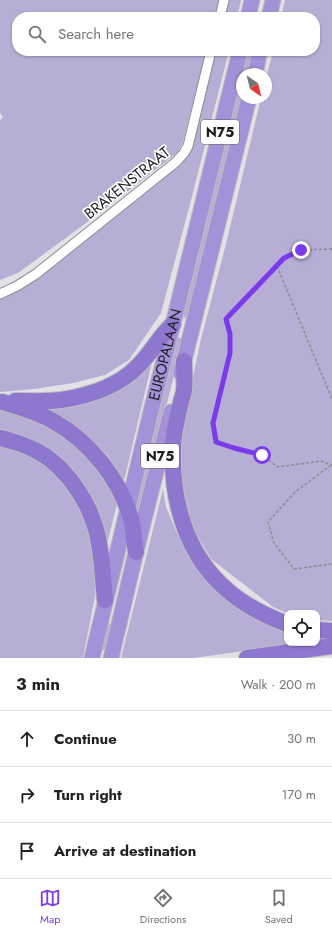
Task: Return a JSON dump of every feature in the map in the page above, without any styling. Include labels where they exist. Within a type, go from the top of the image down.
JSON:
[{"type":"highway","points":[[249,12],[252,0]]},
{"type":"highway","points":[[270,12],[273,0]]},
{"type":"highway","name":"EUROPALAAN","points":[[92,656],[127,507],[239,56]]},
{"type":"highway","points":[[256,68],[259,56]]},
{"type":"highway","name":"EUROPALAAN","points":[[112,655],[136,552],[248,104]]},
{"type":"highway","points":[[1,402],[60,400],[88,394],[111,386],[138,367],[173,324]]},
{"type":"highway","points":[[184,361],[184,391],[174,432],[173,466],[176,499],[184,527],[200,560],[227,590],[252,607],[284,623]]},
{"type":"highway","points":[[1,402],[38,413],[52,420],[72,433],[100,460],[114,481],[127,507],[131,520],[136,552]]},
{"type":"highway","points":[[0,438],[5,438],[28,446],[48,457],[60,468],[79,492],[93,519],[97,531],[101,552],[105,600]]},
{"type":"highway","points":[[320,630],[332,631]]},
{"type":"highway","points":[[247,658],[332,646]]},
{"type":"street","points":[[221,12],[224,0]]},
{"type":"street","name":"BRAKENSTRAAT","points":[[0,294],[17,286],[36,274],[176,162],[184,153],[188,146],[211,56]]},
{"type":"path","points":[[332,250],[301,250],[284,258],[226,319],[230,334],[230,353],[213,423],[216,442],[262,455],[278,467],[321,461],[332,465]]},
{"type":"path","points":[[277,266],[332,399]]},
{"type":"path","points":[[332,465],[295,492],[268,522],[274,543],[294,569],[332,564]]},
{"type":"shaded area","points":[[0,0],[219,0],[216,12],[12,12],[12,56],[205,56],[183,142],[178,152],[109,206],[18,273],[0,280],[0,120],[3,117],[0,113]]},
{"type":"shaded area","points":[[228,0],[241,0],[238,12],[225,12]]},
{"type":"shaded area","points":[[285,0],[332,0],[332,621],[320,620],[320,610],[284,610],[284,612],[273,607],[211,559],[188,520],[179,468],[182,432],[200,343],[227,240],[260,104],[272,104],[272,68],[269,68],[272,56],[320,56],[320,12],[282,12]]},
{"type":"shaded area","points":[[214,56],[228,56],[161,313],[129,360],[105,375],[73,383],[0,392],[0,297],[184,160]]},
{"type":"shaded area","points":[[245,56],[254,56],[251,68],[242,68]]},
{"type":"shaded area","points":[[236,92],[236,104],[241,104],[188,318],[181,317]]},
{"type":"shaded area","points":[[177,337],[183,339],[139,516],[134,507]]},
{"type":"shaded area","points":[[152,362],[123,481],[121,480],[108,456],[90,440],[49,410],[54,406],[131,382],[137,378]]},
{"type":"shaded area","points":[[0,407],[37,419],[81,448],[115,494],[117,504],[106,548],[92,502],[0,431]]},
{"type":"shaded area","points":[[0,445],[33,457],[47,466],[62,481],[78,501],[89,529],[96,566],[95,596],[83,658],[0,658]]},
{"type":"shaded area","points":[[163,489],[166,507],[176,531],[194,564],[284,629],[284,645],[194,658],[121,658]]},
{"type":"shaded area","points":[[128,530],[130,536],[109,621],[112,635],[107,650],[98,651]]},
{"type":"route","points":[[262,455],[216,442],[213,423],[230,353],[230,334],[226,319],[284,258],[301,250]]}]
